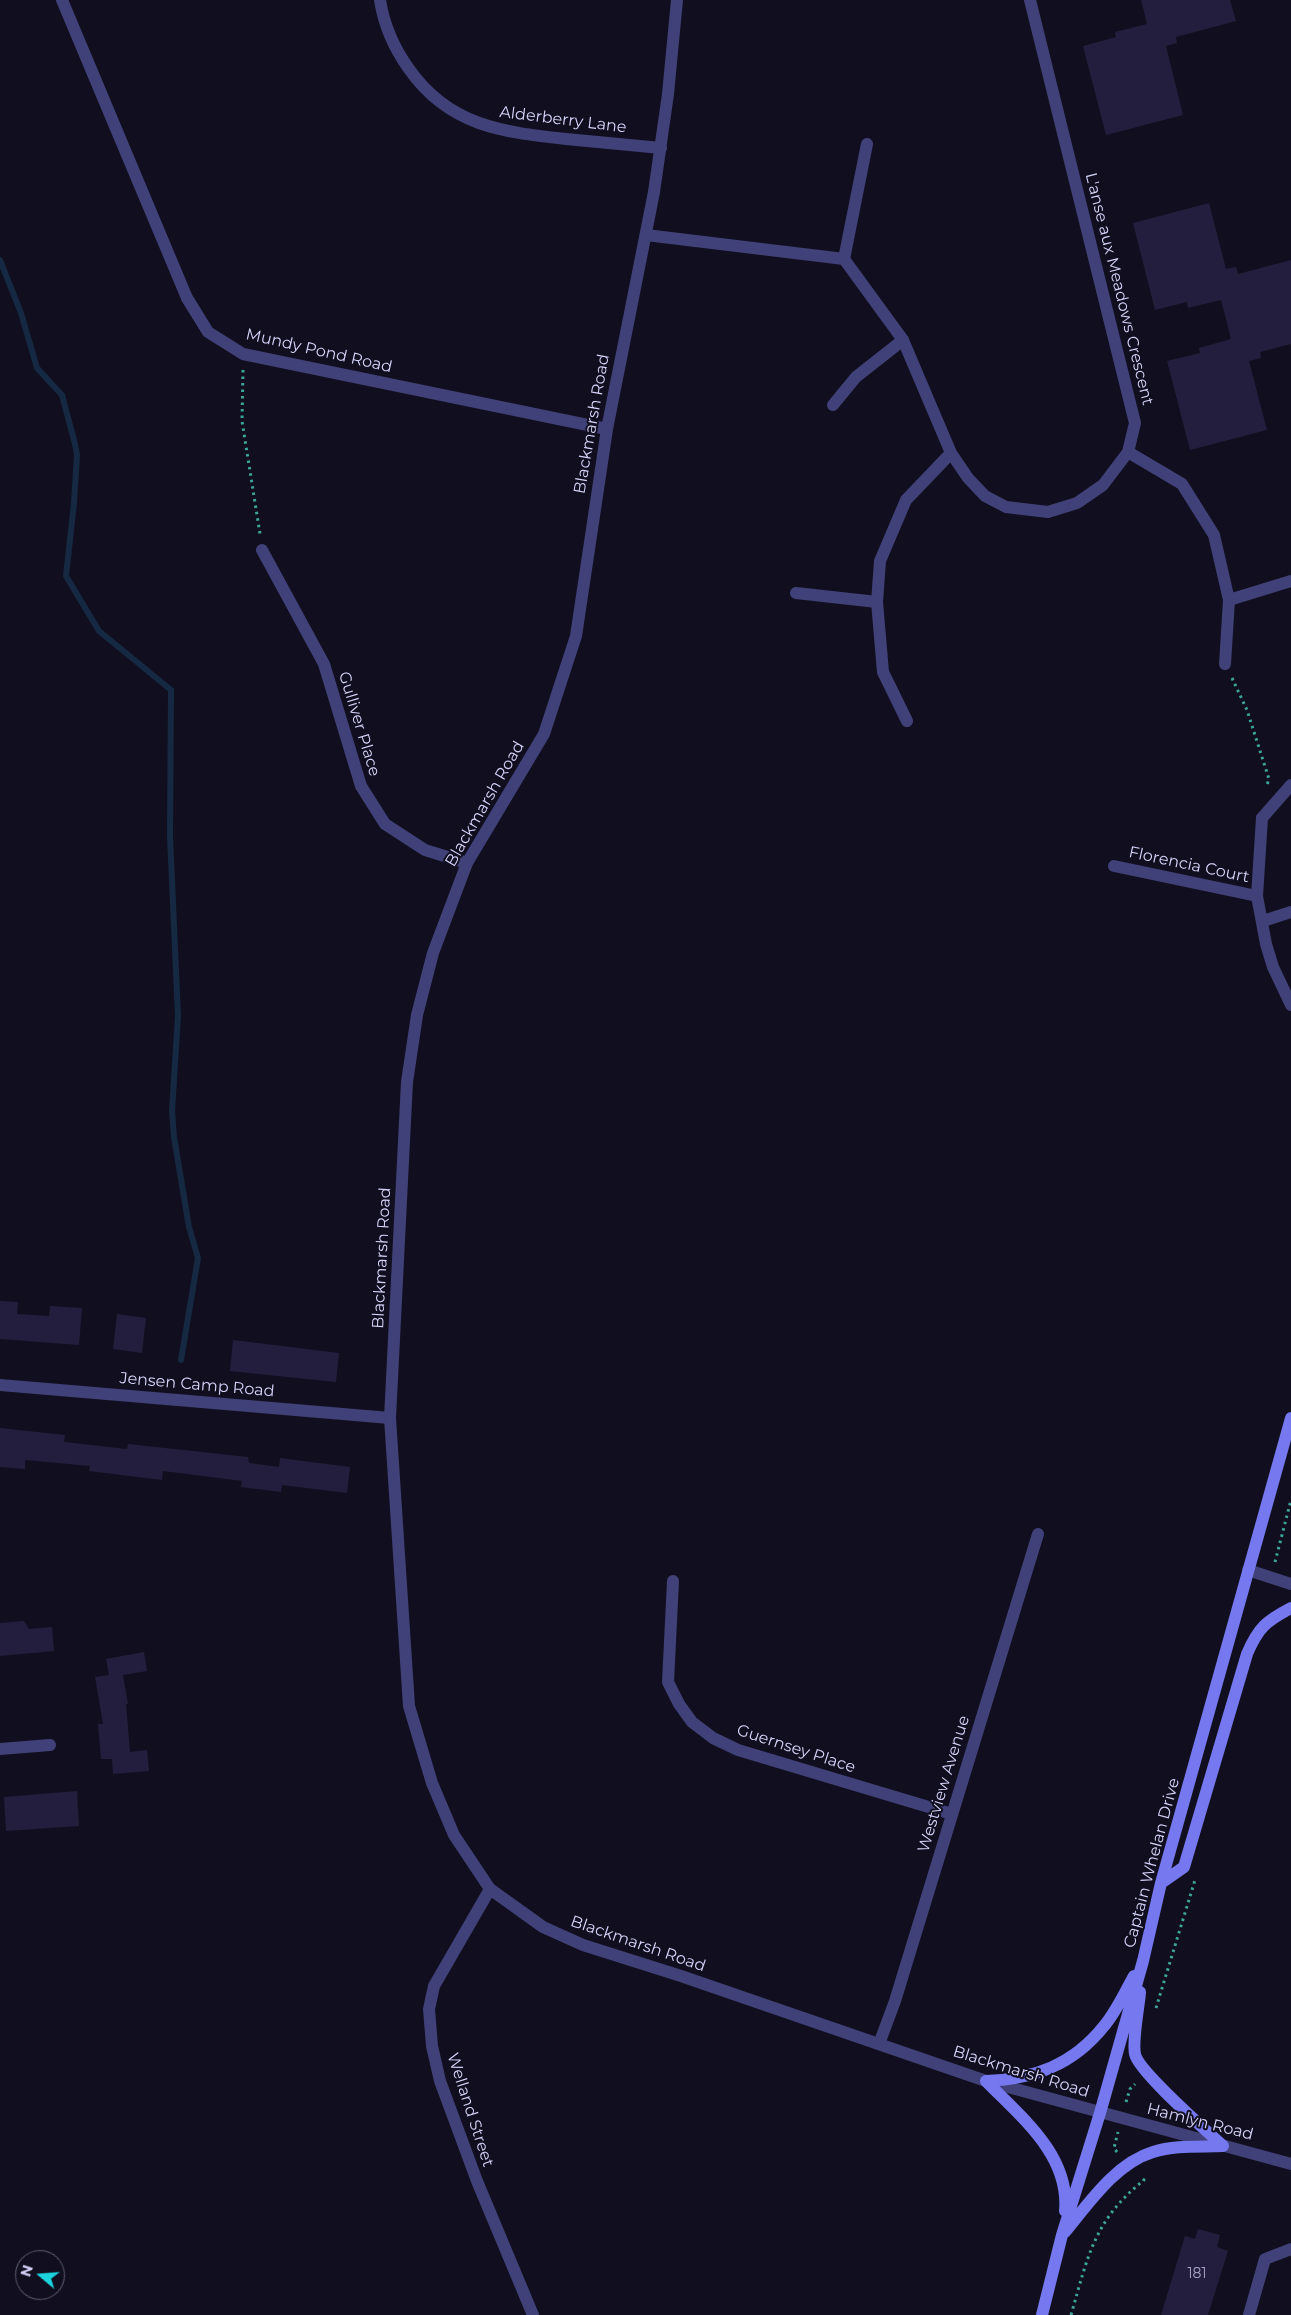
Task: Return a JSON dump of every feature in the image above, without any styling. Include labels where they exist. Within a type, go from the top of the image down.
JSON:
[{"type":"main road","name":"Captain Whelan Drive","points":[[1042,2315],[1062,2235],[1100,2113],[1143,1961],[1162,1883],[1291,1418]]},
{"type":"main road","points":[[1162,1883],[1184,1867],[1254,1636],[1271,1620],[1291,1608]]},
{"type":"main road","points":[[986,2081],[1008,2080],[1046,2071],[1065,2062],[1094,2038],[1106,2025],[1143,1961]]},
{"type":"main road","points":[[1143,1961],[1135,2054],[1142,2066],[1175,2101],[1223,2146]]},
{"type":"main road","points":[[986,2081],[1052,2152],[1058,2163],[1066,2197],[1062,2235]]},
{"type":"main road","points":[[1062,2235],[1101,2190],[1139,2157],[1154,2151],[1170,2148],[1223,2146]]},
{"type":"street","name":"Mundy Pond Road","points":[[62,0],[187,298],[208,332],[243,354],[607,429]]},
{"type":"street","name":"Alderberry Lane","points":[[380,0],[383,18],[391,40],[401,59],[428,94],[463,118],[481,125],[517,134],[661,148]]},
{"type":"street","name":"Blackmarsh Road","points":[[677,0],[661,148],[646,235],[607,429],[576,636],[544,734],[467,863],[433,953],[418,1015],[408,1082],[390,1418],[409,1706],[432,1783],[454,1835],[490,1889],[543,1927],[583,1946],[681,1976],[986,2081],[1100,2113]]},
{"type":"street","name":"L'anse aux Meadows Crescent","points":[[844,259],[903,340],[951,453],[968,478],[985,496],[1006,507],[1048,512],[1077,503],[1103,485],[1128,452],[1135,423],[1030,0]]},
{"type":"street","points":[[646,235],[844,259],[867,144]]},
{"type":"street","points":[[833,405],[856,377],[903,340]]},
{"type":"street","points":[[1128,452],[1182,484],[1214,535],[1229,600],[1225,664]]},
{"type":"street","points":[[906,721],[883,672],[877,602],[880,561],[906,500],[951,453]]},
{"type":"street","name":"Gulliver Place","points":[[262,550],[324,664],[361,786],[385,824],[425,850],[467,863]]},
{"type":"street","points":[[1229,600],[1291,581]]},
{"type":"street","points":[[796,593],[877,602]]},
{"type":"street","points":[[1291,785],[1262,818],[1257,896],[1266,944],[1273,966],[1291,1005]]},
{"type":"street","name":"Florencia Court","points":[[1114,866],[1257,896]]},
{"type":"street","points":[[1263,921],[1291,912]]},
{"type":"street","name":"Jensen Camp Road","points":[[0,1385],[390,1418]]},
{"type":"street","name":"Westview Avenue","points":[[880,2044],[1038,1534]]},
{"type":"street","points":[[1248,1570],[1291,1584]]},
{"type":"street","name":"Guernsey Place","points":[[673,1581],[668,1682],[679,1704],[692,1722],[714,1738],[738,1750],[952,1814]]},
{"type":"street","points":[[0,1749],[50,1745]]},
{"type":"street","name":"Welland Street","points":[[490,1889],[434,1986],[430,2009],[432,2046],[440,2081],[477,2181],[533,2315]]},
{"type":"street","name":"Hamlyn Road","points":[[1100,2113],[1291,2164]]},
{"type":"street","points":[[1249,2315],[1265,2259],[1291,2250]]},
{"type":"path","points":[[243,354],[242,421],[262,550]]},
{"type":"path","points":[[1225,664],[1246,710],[1268,778],[1267,786]]},
{"type":"path","points":[[1279,1546],[1291,1500]]},
{"type":"path","points":[[1128,2097],[1130,2089],[1140,2080]]},
{"type":"path","points":[[1116,2138],[1114,2148],[1122,2158]]},
{"type":"path","points":[[1071,2315],[1086,2262],[1097,2233],[1126,2195],[1144,2180],[1136,2172]]},
{"type":"building","points":[[1141,0],[1230,0],[1236,21],[1176,37],[1177,43],[1166,46],[1183,115],[1106,135],[1083,46],[1116,37],[1115,32],[1147,24]]},
{"type":"building","points":[[1209,203],[1226,269],[1236,267],[1238,274],[1291,260],[1291,344],[1260,352],[1261,358],[1249,361],[1267,430],[1190,450],[1167,361],[1200,353],[1199,348],[1231,339],[1221,300],[1188,308],[1187,302],[1155,310],[1133,223]]},
{"type":"building","points":[[0,1301],[18,1302],[17,1314],[49,1316],[50,1306],[82,1308],[79,1345],[0,1339]]},
{"type":"building","points":[[117,1314],[146,1318],[142,1353],[113,1349]]},
{"type":"building","points":[[233,1340],[339,1353],[336,1382],[230,1371]]},
{"type":"building","points":[[0,1428],[65,1435],[64,1442],[127,1449],[128,1444],[248,1457],[249,1463],[279,1467],[280,1458],[350,1467],[347,1493],[282,1485],[281,1492],[241,1487],[242,1481],[163,1471],[162,1480],[89,1471],[90,1466],[25,1460],[25,1469],[0,1467]]},
{"type":"building","points":[[24,1621],[29,1629],[52,1627],[54,1651],[0,1656],[0,1623]]},
{"type":"building","points":[[144,1652],[147,1671],[123,1675],[128,1704],[126,1704],[130,1752],[147,1750],[149,1771],[113,1774],[112,1759],[101,1759],[98,1724],[103,1724],[95,1677],[109,1675],[106,1659]]},
{"type":"building","points":[[77,1791],[79,1826],[6,1831],[4,1797]]},
{"type":"building","points":[[1198,2229],[1220,2235],[1217,2247],[1228,2251],[1208,2315],[1161,2315],[1185,2236],[1195,2239]]},
{"type":"waterway","points":[[0,260],[21,313],[37,368],[62,395],[75,444],[77,455],[74,503],[66,576],[99,631],[171,690],[170,836],[178,1016],[172,1111],[174,1137],[189,1227],[198,1258],[181,1360]]}]
